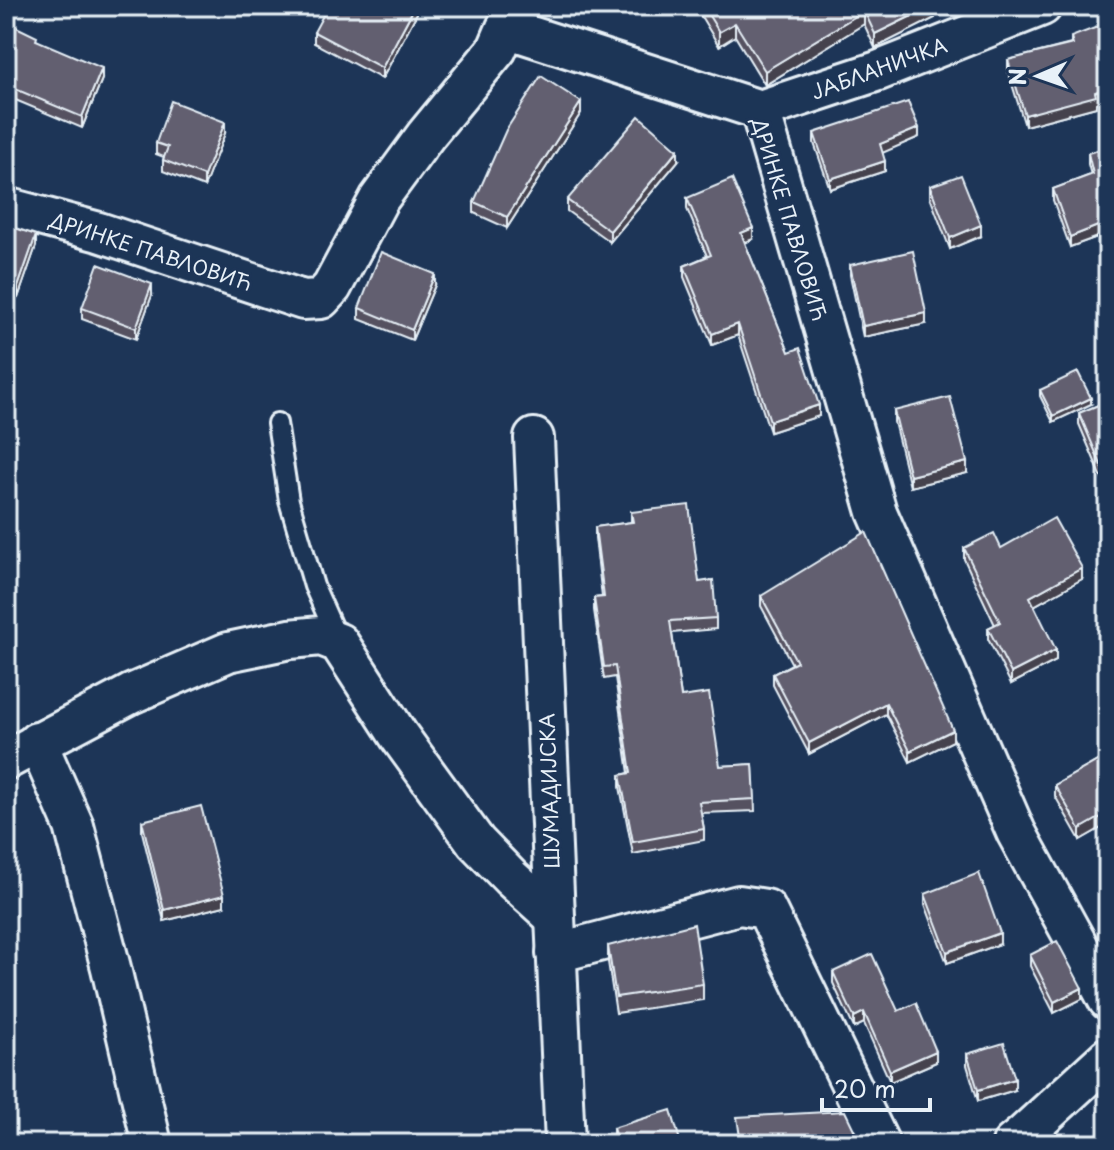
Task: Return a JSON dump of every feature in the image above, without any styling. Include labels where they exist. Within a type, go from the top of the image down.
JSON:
[{"type":"street","name":"ЈАБЛАНИЧКА","points":[[760,110],[878,71],[1042,6]]},
{"type":"street","name":"ДРИНКЕ ПАВЛОВИЋ","points":[[6,207],[99,232],[303,300],[321,299],[332,287],[379,199],[426,135],[497,49],[510,17],[760,110],[877,512],[1016,832],[1108,1000]]},
{"type":"street","name":"ШУМАДИЈСКА","points":[[534,438],[565,1144]]},
{"type":"street","points":[[152,1144],[74,826],[22,751],[131,694],[228,652],[321,636],[339,643],[399,736],[476,842],[511,878],[555,935],[739,905],[766,909],[880,1144]]},
{"type":"street","points":[[1022,1141],[1108,1057]]},
{"type":"lane","points":[[277,423],[289,501],[314,586],[339,643]]},
{"type":"building","points":[[328,6],[415,6],[382,68],[314,32]]},
{"type":"building","points":[[703,6],[932,6],[875,34],[864,11],[765,71],[735,23],[719,32]]},
{"type":"building","points":[[6,22],[37,37],[36,40],[102,68],[82,117],[13,88],[6,104]]},
{"type":"building","points":[[1108,23],[1108,87],[1095,92],[1096,96],[1025,115],[1008,60],[1073,44],[1071,37]]},
{"type":"building","points":[[541,76],[581,102],[507,217],[474,202],[506,130]]},
{"type":"building","points":[[171,101],[225,122],[204,176],[163,160],[168,147],[156,143]]},
{"type":"building","points":[[908,102],[919,128],[880,144],[885,161],[830,179],[814,133]]},
{"type":"building","points":[[639,116],[678,150],[610,231],[567,200]]},
{"type":"building","points":[[1108,147],[1108,222],[1070,237],[1053,189],[1093,174],[1088,153]]},
{"type":"building","points":[[961,175],[981,225],[950,238],[930,186]]},
{"type":"building","points":[[732,179],[753,228],[741,233],[789,352],[800,348],[819,405],[770,421],[738,324],[712,334],[684,266],[711,255],[687,198]]},
{"type":"building","points":[[6,225],[36,235],[18,287],[6,282]]},
{"type":"building","points":[[913,251],[926,313],[863,326],[850,265]]},
{"type":"building","points":[[381,252],[435,274],[412,330],[359,308]]},
{"type":"building","points":[[98,264],[152,284],[136,328],[82,308]]},
{"type":"building","points":[[1078,372],[1091,398],[1053,416],[1040,390]]},
{"type":"building","points":[[950,397],[967,462],[910,476],[894,411]]},
{"type":"building","points":[[1108,401],[1108,478],[1107,479],[1079,413]]},
{"type":"building","points":[[689,505],[699,582],[713,580],[716,618],[670,621],[681,697],[709,693],[720,766],[753,764],[755,799],[699,802],[704,829],[633,842],[620,775],[631,773],[615,666],[604,667],[594,598],[604,597],[595,527],[633,522],[631,512]]},
{"type":"building","points":[[1054,518],[1082,568],[1030,597],[1056,650],[1011,673],[988,628],[1000,622],[964,548],[994,533],[1001,548]]},
{"type":"building","points":[[866,532],[953,730],[910,751],[886,703],[809,743],[773,674],[797,662],[761,596]]},
{"type":"building","points":[[1108,755],[1108,813],[1080,829],[1055,785]]},
{"type":"building","points":[[201,806],[224,895],[164,910],[142,821]]},
{"type":"building","points":[[979,873],[1000,933],[947,952],[925,894]]},
{"type":"building","points":[[694,924],[703,984],[616,997],[608,946]]},
{"type":"building","points":[[1057,941],[1082,988],[1054,1002],[1030,955]]},
{"type":"building","points":[[872,954],[898,1011],[916,1003],[936,1051],[890,1071],[864,1012],[854,1017],[833,972]]},
{"type":"building","points":[[1004,1043],[1015,1079],[978,1090],[967,1054]]},
{"type":"building","points":[[671,1110],[681,1144],[618,1144],[613,1128]]},
{"type":"building","points":[[845,1111],[861,1144],[741,1144],[737,1117]]}]
